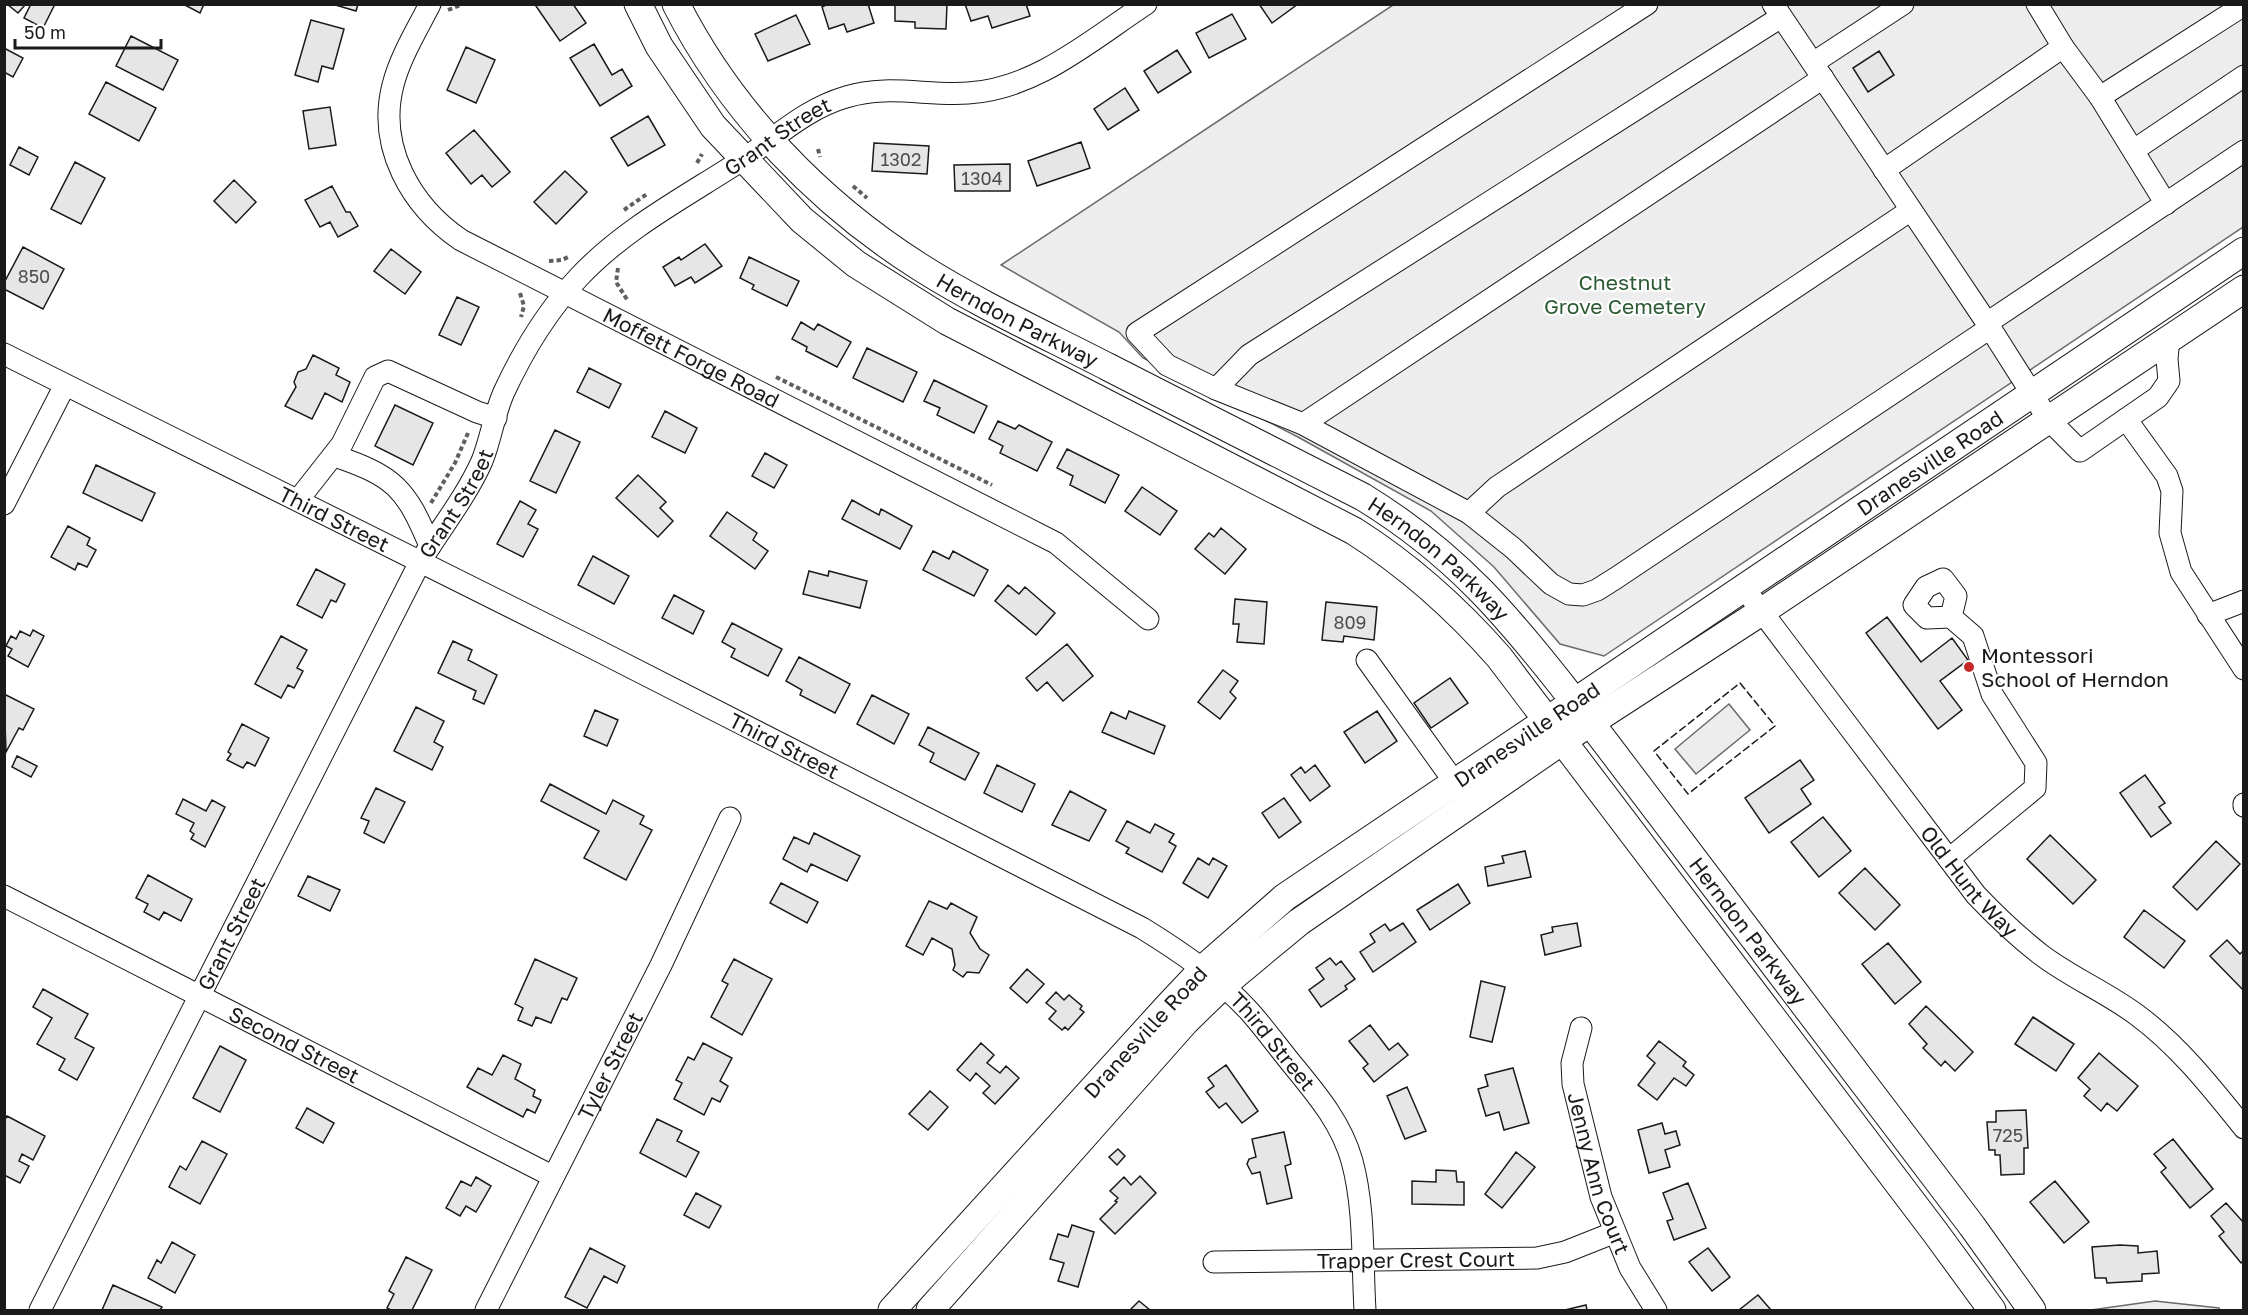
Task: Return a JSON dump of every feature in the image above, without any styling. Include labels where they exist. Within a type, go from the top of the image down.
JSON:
[{"type":"main road","name":"Herndon Parkway","points":[[638,4],[679,76],[713,126],[826,242],[915,302],[1011,356],[1323,514],[1380,548],[1411,570],[1476,631],[1928,1223],[1992,1311]]},
{"type":"main road","name":"Herndon Parkway","points":[[676,4],[723,80],[769,140],[845,212],[923,269],[1049,337],[1363,497],[1420,534],[1500,608],[1574,701],[1972,1226],[2032,1311]]},
{"type":"main road","name":"Dranesville Road","points":[[892,1311],[1213,977],[1285,897],[2244,251]]},
{"type":"main road","name":"Dranesville Road","points":[[930,1311],[1186,1021],[1213,977],[1299,922],[1562,741],[1761,612],[2244,289]]},
{"type":"street","name":"Grant Street","points":[[40,1311],[198,995],[425,554],[481,462],[504,392],[544,323],[565,293],[608,250],[667,207],[744,159],[800,117],[849,96],[903,90],[968,93],[996,89],[1022,81],[1045,70],[1146,4]]},
{"type":"street","points":[[1647,4],[1137,333],[1167,365],[1216,389],[1303,424],[1469,513],[1513,548],[1551,584],[1569,594],[1583,595],[1597,590],[2244,151]]},
{"type":"street","points":[[1303,424],[1818,71],[1903,4]]},
{"type":"street","points":[[2037,4],[2063,47],[2100,97],[2166,204]]},
{"type":"street","points":[[2100,97],[2244,4]]},
{"type":"street","name":"Moffett Forge Road","points":[[438,8],[401,62],[393,86],[389,110],[396,161],[407,186],[423,208],[441,226],[461,240],[1056,543],[1148,619]]},
{"type":"street","points":[[1216,389],[1249,355],[1777,11],[1989,326],[2048,419],[2080,451],[2158,397],[2169,381],[2167,359],[2169,338]]},
{"type":"street","points":[[1884,170],[2063,47]]},
{"type":"street","points":[[2134,150],[2244,76]]},
{"type":"street","points":[[1469,513],[1497,487],[1911,210]]},
{"type":"street","name":"Third Street","points":[[4,354],[298,500],[425,554],[1142,928],[1213,977],[1249,1011],[1327,1107],[1342,1134],[1352,1160],[1359,1190],[1365,1311]]},
{"type":"street","points":[[298,500],[335,456],[375,377],[388,371],[477,412],[496,418]]},
{"type":"street","points":[[4,504],[65,385]]},
{"type":"street","points":[[2126,419],[2167,476],[2172,491],[2170,533],[2181,572],[2244,669]]},
{"type":"street","points":[[335,456],[370,469],[395,484],[410,501],[425,554]]},
{"type":"street","name":"Old Hunt Way","points":[[1744,588],[1976,895],[2041,955],[2129,1010],[2173,1045],[2204,1077],[2244,1128]]},
{"type":"street","points":[[2208,615],[2244,602]]},
{"type":"street","points":[[1949,859],[2035,788],[2036,763],[1992,694],[1973,636],[1951,616]]},
{"type":"street","points":[[1367,660],[1471,804]]},
{"type":"street","name":"Tyler Street","points":[[486,1311],[552,1176],[637,1015],[730,818]]},
{"type":"street","name":"Second Street","points":[[4,896],[552,1176]]},
{"type":"street","name":"Jenny Ann Court","points":[[1581,1028],[1572,1063],[1573,1084],[1600,1197],[1629,1268],[1656,1311]]},
{"type":"street","name":"Trapper Crest Court","points":[[1214,1262],[1537,1258],[1565,1252],[1613,1233]]},
{"type":"path","points":[[438,8],[463,4]]},
{"type":"path","points":[[693,166],[702,154]]},
{"type":"path","points":[[617,215],[650,192]]},
{"type":"path","points":[[546,261],[562,260],[574,253]]},
{"type":"path","points":[[620,263],[616,282],[622,295],[633,305]]},
{"type":"shaded area","name":"Chestnut Grove Cemetery","points":[[1393,5],[2243,5],[2243,227],[1604,656],[1560,644],[1494,567],[1431,511],[1298,437],[1143,358],[1119,332],[1001,265]]},
{"type":"shaded area","points":[[1729,704],[1750,730],[1696,774],[1675,749]]},
{"type":"shaded area","points":[[2155,1301],[2219,1308],[2220,1310],[2091,1310]]},
{"type":"building","points":[[7,4],[25,4],[25,5],[18,13]]},
{"type":"building","points":[[31,4],[55,4],[43,28],[24,18]]},
{"type":"building","points":[[183,4],[204,4],[200,13]]},
{"type":"building","points":[[332,4],[358,4],[356,11]]},
{"type":"building","points":[[538,4],[573,4],[586,23],[560,41],[536,6]]},
{"type":"building","points":[[828,4],[868,4],[874,23],[847,32],[844,24],[829,29],[822,7]]},
{"type":"building","points":[[895,4],[947,4],[946,29],[915,28],[915,22],[895,21]]},
{"type":"building","points":[[965,4],[1026,4],[1030,16],[992,28],[988,16],[971,21]]},
{"type":"building","points":[[1259,4],[1298,4],[1272,23]]},
{"type":"building","points":[[1232,14],[1246,39],[1209,58],[1196,33]]},
{"type":"building","points":[[796,15],[810,44],[768,61],[755,34]]},
{"type":"building","points":[[311,20],[344,29],[333,69],[322,66],[318,82],[295,75]]},
{"type":"building","points":[[131,36],[178,60],[163,90],[116,66]]},
{"type":"building","points":[[594,44],[612,75],[622,69],[632,86],[600,106],[570,58]]},
{"type":"building","points":[[466,47],[495,60],[476,103],[447,90]]},
{"type":"building","points":[[4,48],[23,58],[13,77],[4,72]]},
{"type":"building","points":[[1177,50],[1191,72],[1158,93],[1144,71]]},
{"type":"building","points":[[1879,51],[1894,75],[1868,92],[1853,68]]},
{"type":"building","points":[[106,82],[156,108],[139,141],[89,114]]},
{"type":"building","points":[[1125,88],[1139,110],[1108,130],[1094,109]]},
{"type":"building","points":[[330,107],[336,145],[309,149],[303,111]]},
{"type":"building","points":[[648,116],[665,145],[628,166],[611,138]]},
{"type":"building","points":[[474,130],[510,172],[492,187],[482,175],[471,184],[446,153]]},
{"type":"building","points":[[1081,142],[1090,168],[1037,186],[1028,161]]},
{"type":"building","points":[[874,143],[929,146],[927,174],[872,171]]},
{"type":"building","points":[[19,147],[38,157],[29,175],[10,165]]},
{"type":"building","points":[[75,162],[105,178],[81,224],[51,209]]},
{"type":"building","points":[[1010,164],[1010,191],[955,191],[954,165]]},
{"type":"building","points":[[565,171],[587,192],[556,224],[534,202]]},
{"type":"building","points":[[234,180],[256,202],[236,223],[214,201]]},
{"type":"building","points":[[332,186],[346,212],[350,212],[358,226],[338,237],[330,222],[320,227],[305,200]]},
{"type":"building","points":[[705,244],[722,266],[695,283],[691,277],[675,286],[663,267],[679,257],[681,260]]},
{"type":"building","points":[[23,247],[64,269],[43,309],[4,289],[4,283]]},
{"type":"building","points":[[391,249],[421,272],[405,294],[374,271]]},
{"type":"building","points":[[749,257],[799,281],[787,306],[752,289],[754,285],[740,278]]},
{"type":"building","points":[[457,297],[479,307],[461,345],[439,335]]},
{"type":"building","points":[[801,322],[814,330],[818,324],[851,342],[837,367],[806,351],[807,347],[792,339]]},
{"type":"building","points":[[867,348],[917,372],[903,402],[853,378]]},
{"type":"building","points":[[313,355],[339,368],[336,375],[350,382],[342,402],[325,393],[312,419],[285,406],[296,387],[294,382],[298,372],[306,369]]},
{"type":"building","points":[[589,368],[621,384],[609,408],[577,392]]},
{"type":"building","points":[[934,380],[987,406],[974,433],[937,415],[940,408],[924,401]]},
{"type":"building","points":[[395,405],[433,423],[413,465],[375,446]]},
{"type":"building","points":[[665,411],[697,428],[685,453],[652,437]]},
{"type":"building","points":[[998,421],[1015,429],[1019,425],[1052,442],[1037,471],[1000,453],[1003,446],[989,439]]},
{"type":"building","points":[[555,430],[580,442],[556,493],[530,481]]},
{"type":"building","points":[[1067,449],[1119,475],[1105,503],[1070,485],[1073,476],[1057,468]]},
{"type":"building","points":[[765,453],[787,465],[774,488],[752,476]]},
{"type":"building","points":[[96,465],[155,493],[142,521],[83,493]]},
{"type":"building","points":[[638,475],[666,502],[660,508],[673,521],[658,537],[616,498]]},
{"type":"building","points":[[1142,487],[1177,511],[1160,535],[1125,511]]},
{"type":"building","points":[[852,500],[879,515],[881,509],[912,526],[900,549],[842,519]]},
{"type":"building","points":[[520,501],[536,510],[528,524],[538,529],[523,557],[497,544]]},
{"type":"building","points":[[727,512],[757,533],[753,540],[768,551],[755,569],[710,536]]},
{"type":"building","points":[[68,526],[90,538],[87,545],[96,550],[87,567],[78,563],[75,570],[51,557]]},
{"type":"building","points":[[1221,528],[1246,549],[1225,574],[1195,549],[1209,533],[1214,537]]},
{"type":"building","points":[[933,551],[949,559],[953,551],[988,570],[974,596],[923,570]]},
{"type":"building","points":[[593,556],[629,576],[614,604],[578,585]]},
{"type":"building","points":[[316,569],[345,584],[336,602],[331,600],[322,618],[297,605]]},
{"type":"building","points":[[809,571],[828,576],[829,571],[867,581],[860,608],[803,594]]},
{"type":"building","points":[[1008,585],[1019,594],[1025,587],[1055,613],[1036,635],[995,601]]},
{"type":"building","points":[[674,595],[704,611],[693,634],[662,618]]},
{"type":"building","points":[[1235,599],[1267,602],[1264,644],[1237,642],[1239,624],[1233,624]]},
{"type":"building","points":[[1326,602],[1377,607],[1374,640],[1344,636],[1343,642],[1322,640]]},
{"type":"building","points":[[1887,617],[1921,662],[1952,638],[1968,660],[1940,681],[1962,710],[1938,729],[1866,633]]},
{"type":"building","points":[[732,623],[782,649],[768,676],[731,657],[735,649],[722,642]]},
{"type":"building","points":[[33,630],[44,636],[28,667],[8,656],[12,649],[6,646],[11,636],[16,639],[20,631],[30,636]]},
{"type":"building","points":[[281,636],[307,650],[297,668],[303,671],[294,688],[288,685],[281,698],[255,684]]},
{"type":"building","points":[[453,641],[472,650],[468,660],[497,675],[484,704],[473,699],[476,691],[438,673]]},
{"type":"building","points":[[1067,644],[1093,676],[1063,701],[1047,682],[1037,691],[1026,678]]},
{"type":"building","points":[[799,657],[850,684],[835,713],[800,695],[802,690],[786,681]]},
{"type":"building","points":[[1223,670],[1238,681],[1230,692],[1236,698],[1220,719],[1198,702]]},
{"type":"building","points":[[1450,678],[1468,703],[1431,728],[1414,703]]},
{"type":"building","points":[[4,694],[34,709],[23,730],[19,728],[6,752]]},
{"type":"building","points":[[872,695],[909,714],[894,744],[857,724]]},
{"type":"building","points":[[416,707],[444,721],[434,742],[443,747],[432,770],[394,751]]},
{"type":"building","points":[[595,710],[618,720],[607,746],[584,736]]},
{"type":"building","points":[[1129,711],[1165,726],[1154,754],[1102,732],[1111,712],[1126,719]]},
{"type":"building","points":[[1377,711],[1397,741],[1365,763],[1344,732]]},
{"type":"building","points":[[242,724],[269,738],[255,766],[247,762],[243,768],[227,760],[231,754],[228,752]]},
{"type":"building","points":[[928,727],[979,753],[965,780],[930,762],[934,753],[919,745]]},
{"type":"building","points":[[17,756],[37,766],[31,777],[12,767]]},
{"type":"building","points":[[1800,760],[1814,780],[1801,789],[1811,804],[1769,833],[1745,798]]},
{"type":"building","points":[[997,765],[1035,784],[1022,812],[984,793]]},
{"type":"building","points":[[1315,765],[1330,786],[1310,801],[1291,775],[1301,767],[1305,773]]},
{"type":"building","points":[[2145,775],[2165,803],[2159,807],[2171,823],[2151,837],[2120,793]]},
{"type":"building","points":[[550,784],[606,814],[613,800],[644,816],[640,824],[652,830],[626,880],[584,858],[599,831],[541,801]]},
{"type":"building","points":[[376,788],[405,802],[384,843],[364,833],[369,821],[361,818]]},
{"type":"building","points":[[1070,791],[1106,810],[1089,841],[1052,825]]},
{"type":"building","points":[[1284,798],[1301,822],[1279,838],[1262,813]]},
{"type":"building","points":[[183,799],[206,811],[212,800],[225,807],[205,847],[191,839],[194,834],[190,831],[194,823],[176,814]]},
{"type":"building","points":[[1823,817],[1851,851],[1819,877],[1791,842]]},
{"type":"building","points":[[1127,821],[1150,833],[1155,824],[1174,834],[1169,842],[1176,846],[1162,872],[1126,853],[1129,848],[1116,841]]},
{"type":"building","points":[[814,833],[860,856],[847,881],[811,864],[807,872],[783,859],[794,837],[809,844]]},
{"type":"building","points":[[2050,835],[2096,880],[2073,904],[2027,859]]},
{"type":"building","points":[[2216,841],[2240,864],[2197,910],[2173,887]]},
{"type":"building","points":[[1525,851],[1531,877],[1488,886],[1485,867],[1504,863],[1502,856]]},
{"type":"building","points":[[1198,858],[1209,865],[1213,858],[1227,866],[1208,898],[1183,883]]},
{"type":"building","points":[[1865,868],[1900,905],[1875,930],[1839,893]]},
{"type":"building","points":[[148,875],[192,899],[181,921],[164,912],[159,920],[144,912],[148,904],[136,898]]},
{"type":"building","points":[[308,876],[340,890],[330,911],[298,896]]},
{"type":"building","points":[[781,883],[818,902],[807,923],[770,903]]},
{"type":"building","points":[[1458,884],[1470,903],[1430,930],[1417,910]]},
{"type":"building","points":[[929,901],[947,909],[951,903],[977,917],[970,933],[980,949],[989,955],[979,973],[967,972],[963,977],[953,970],[955,965],[952,949],[932,938],[923,955],[906,946]]},
{"type":"building","points":[[2144,910],[2185,941],[2164,968],[2124,937]]},
{"type":"building","points":[[1403,923],[1416,942],[1373,972],[1360,952],[1375,942],[1370,934],[1385,924],[1390,931]]},
{"type":"building","points":[[1577,923],[1581,946],[1545,955],[1541,935],[1553,932],[1552,927]]},
{"type":"building","points":[[2227,940],[2240,954],[2244,950],[2244,991],[2210,956]]},
{"type":"building","points":[[1888,943],[1921,982],[1895,1004],[1862,964]]},
{"type":"building","points":[[1330,958],[1336,965],[1341,961],[1355,979],[1345,986],[1347,989],[1321,1007],[1309,990],[1324,979],[1316,968]]},
{"type":"building","points":[[535,959],[577,978],[567,1000],[562,998],[551,1023],[536,1017],[532,1026],[518,1020],[523,1008],[515,1004]]},
{"type":"building","points":[[734,959],[772,979],[742,1035],[711,1017],[728,984],[722,981]]},
{"type":"building","points":[[1027,969],[1044,984],[1027,1003],[1010,988]]},
{"type":"building","points":[[1481,981],[1505,987],[1492,1042],[1470,1037]]},
{"type":"building","points":[[43,989],[88,1014],[75,1038],[94,1048],[77,1080],[59,1070],[65,1059],[37,1044],[52,1018],[33,1007]]},
{"type":"building","points":[[1056,992],[1064,1000],[1069,995],[1082,1006],[1080,1009],[1084,1012],[1068,1030],[1065,1027],[1062,1030],[1049,1019],[1056,1011],[1046,1003]]},
{"type":"building","points":[[1926,1006],[1973,1052],[1955,1071],[1945,1061],[1941,1066],[1923,1048],[1927,1044],[1909,1024]]},
{"type":"building","points":[[2033,1017],[2074,1044],[2056,1071],[2015,1044]]},
{"type":"building","points":[[1370,1025],[1389,1050],[1398,1043],[1408,1055],[1374,1082],[1363,1068],[1368,1064],[1349,1041]]},
{"type":"building","points":[[1659,1041],[1686,1062],[1683,1066],[1694,1075],[1686,1086],[1674,1078],[1657,1100],[1638,1085],[1655,1063],[1647,1056]]},
{"type":"building","points":[[703,1043],[732,1058],[720,1081],[728,1086],[720,1102],[712,1098],[704,1115],[674,1099],[682,1083],[676,1080],[688,1057],[694,1060]]},
{"type":"building","points":[[981,1043],[994,1055],[987,1063],[1000,1073],[1006,1066],[1019,1078],[995,1104],[983,1093],[990,1086],[976,1073],[970,1081],[957,1070]]},
{"type":"building","points":[[220,1046],[246,1060],[220,1112],[193,1098]]},
{"type":"building","points":[[2099,1053],[2138,1086],[2117,1111],[2107,1103],[2101,1111],[2084,1096],[2090,1089],[2078,1078]]},
{"type":"building","points":[[503,1055],[521,1064],[515,1079],[535,1090],[533,1096],[541,1100],[535,1113],[527,1109],[523,1117],[467,1087],[478,1068],[492,1075]]},
{"type":"building","points":[[1226,1065],[1258,1111],[1242,1123],[1226,1103],[1219,1108],[1206,1092],[1214,1086],[1208,1078]]},
{"type":"building","points":[[1513,1068],[1529,1123],[1504,1130],[1499,1112],[1486,1116],[1478,1089],[1488,1086],[1485,1075]]},
{"type":"building","points":[[1407,1087],[1426,1131],[1405,1139],[1387,1096]]},
{"type":"building","points":[[930,1091],[948,1107],[928,1130],[909,1114]]},
{"type":"building","points":[[307,1108],[334,1123],[323,1143],[296,1128]]},
{"type":"building","points":[[2026,1110],[2028,1148],[2024,1148],[2024,1174],[2001,1175],[2000,1155],[1995,1155],[1995,1150],[1989,1150],[1987,1122],[1996,1122],[1996,1111]]},
{"type":"building","points":[[7,1116],[45,1136],[33,1160],[22,1154],[19,1161],[29,1166],[20,1183],[4,1175],[4,1121]]},
{"type":"building","points":[[657,1119],[682,1131],[677,1141],[699,1152],[686,1177],[640,1153]]},
{"type":"building","points":[[1662,1123],[1665,1134],[1676,1131],[1680,1145],[1665,1150],[1670,1167],[1649,1173],[1638,1130]]},
{"type":"building","points":[[1284,1132],[1291,1164],[1285,1166],[1292,1198],[1267,1204],[1260,1172],[1252,1174],[1247,1164],[1249,1159],[1256,1157],[1252,1139]]},
{"type":"building","points":[[2173,1139],[2213,1189],[2190,1208],[2161,1172],[2166,1168],[2154,1154]]},
{"type":"building","points":[[202,1141],[227,1154],[200,1204],[169,1187],[180,1166],[186,1170]]},
{"type":"building","points":[[1118,1149],[1125,1156],[1117,1165],[1109,1157]]},
{"type":"building","points":[[1516,1152],[1535,1167],[1502,1208],[1485,1194]]},
{"type":"building","points":[[1436,1170],[1456,1171],[1457,1182],[1464,1182],[1464,1205],[1412,1204],[1412,1181],[1436,1182]]},
{"type":"building","points":[[1140,1176],[1156,1193],[1115,1234],[1100,1219],[1117,1202],[1115,1201],[1118,1198],[1110,1191],[1124,1177],[1131,1185]]},
{"type":"building","points":[[476,1177],[491,1186],[476,1212],[466,1206],[460,1216],[446,1208],[461,1181],[471,1186]]},
{"type":"building","points":[[2055,1181],[2089,1222],[2064,1243],[2030,1202]]},
{"type":"building","points":[[1688,1183],[1706,1228],[1674,1240],[1667,1221],[1673,1219],[1663,1193]]},
{"type":"building","points":[[696,1193],[721,1206],[709,1228],[684,1215]]},
{"type":"building","points":[[2226,1203],[2244,1223],[2244,1260],[2241,1263],[2219,1236],[2224,1232],[2211,1216]]},
{"type":"building","points":[[1072,1225],[1094,1232],[1078,1287],[1058,1281],[1064,1263],[1050,1259],[1058,1234],[1068,1237]]},
{"type":"building","points":[[172,1242],[195,1255],[175,1293],[148,1278],[157,1260],[161,1263]]},
{"type":"building","points":[[2138,1246],[2138,1253],[2157,1251],[2159,1273],[2142,1274],[2142,1281],[2107,1283],[2106,1278],[2095,1278],[2092,1247]]},
{"type":"building","points":[[590,1248],[625,1266],[617,1283],[604,1276],[587,1308],[565,1297]]},
{"type":"building","points":[[1708,1248],[1730,1277],[1712,1291],[1689,1262]]},
{"type":"building","points":[[406,1257],[432,1270],[412,1310],[391,1310],[387,1308],[394,1294],[389,1291]]},
{"type":"building","points":[[113,1285],[162,1307],[160,1310],[102,1310]]},
{"type":"building","points":[[1758,1295],[1771,1310],[1739,1310]]},
{"type":"building","points":[[1139,1301],[1150,1310],[1130,1310]]},
{"type":"building","points":[[1586,1305],[1587,1310],[1565,1310]]},
{"type":"fence","points":[[1740,683],[1775,726],[1688,794],[1654,751],[1740,683]]},
{"type":"place","name":"Montessori School of Herndon","points":[[1969,667]]}]
